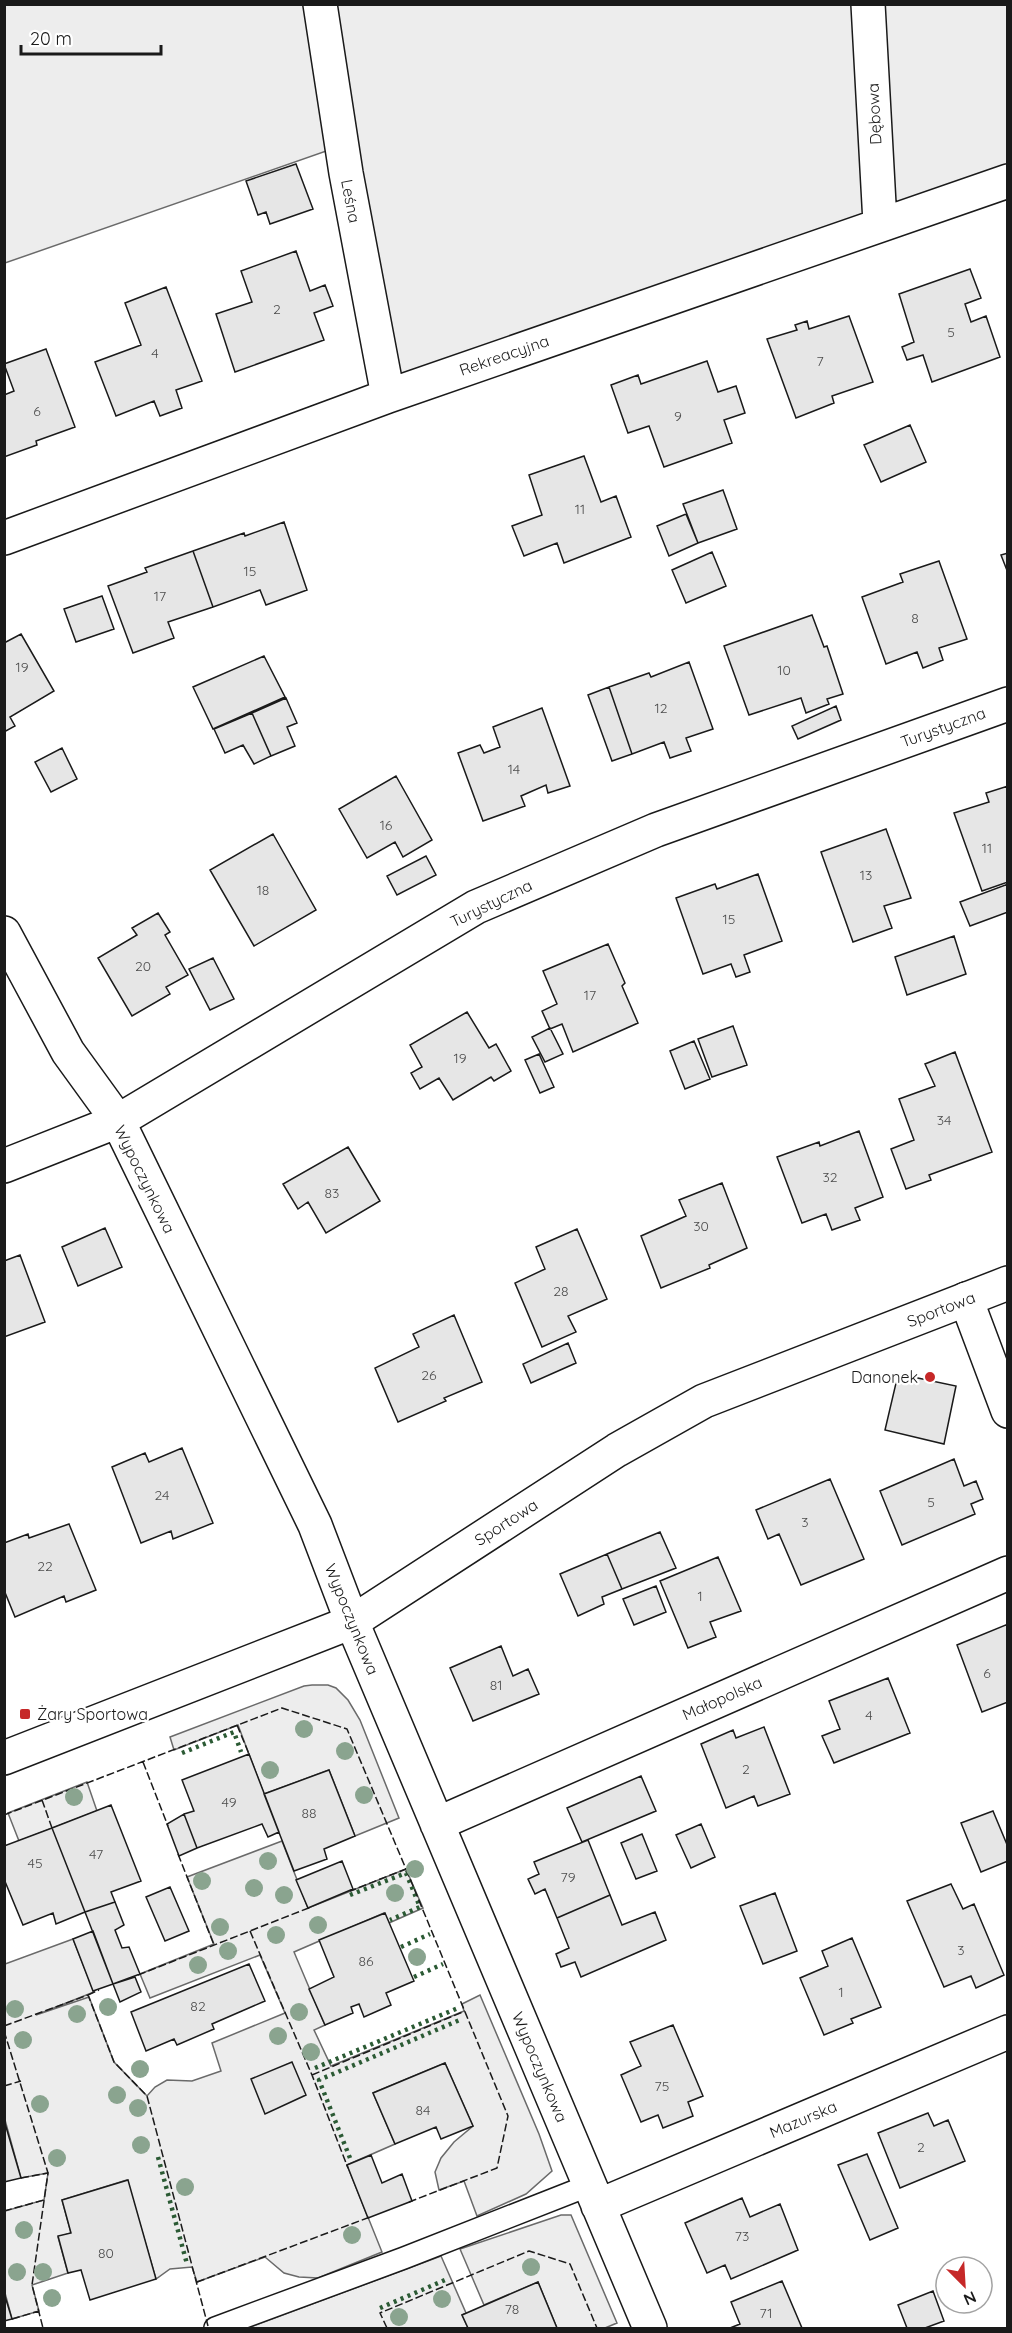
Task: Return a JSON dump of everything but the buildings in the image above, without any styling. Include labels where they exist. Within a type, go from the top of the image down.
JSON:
[{"type":"street","name":"Leśna","points":[[320,4],[346,173],[388,396]]},
{"type":"street","name":"Dębowa","points":[[867,4],[880,224]]},
{"type":"street","name":"Rekreacyjna","points":[[4,538],[388,396],[1008,181]]},
{"type":"street","name":"Turystyczna","points":[[4,1166],[118,1121],[476,907],[657,830],[1008,704]]},
{"type":"street","name":"Wypoczynkowa","points":[[4,933],[68,1052],[118,1121],[315,1525],[352,1622],[650,2328]]},
{"type":"street","name":"Sportowa","points":[[4,1758],[352,1622],[617,1450],[704,1401],[1008,1283]]},
{"type":"street","points":[[966,1299],[1008,1411]]},
{"type":"street","name":"Małopolska","points":[[437,1824],[1008,1573]]},
{"type":"street","name":"Mazurska","points":[[594,2196],[1008,2032]]},
{"type":"lane","points":[[215,2328],[383,2266],[594,2196]]},
{"type":"shaded area","points":[[4,5],[311,5],[332,149],[5,263]]},
{"type":"shaded area","points":[[318,5],[1007,5],[1007,181],[388,396]]},
{"type":"shaded area","points":[[328,1685],[336,1688],[348,1700],[360,1720],[399,1818],[355,1836],[329,1770],[264,1794],[238,1725],[174,1750],[170,1737],[304,1686]]},
{"type":"shaded area","points":[[87,1782],[97,1811],[19,1841],[8,1813]]},
{"type":"shaded area","points":[[282,1841],[308,1908],[406,1869],[423,1908],[389,1923],[384,1913],[294,1952],[325,2025],[314,2030],[331,2066],[464,2011],[462,2004],[480,1995],[539,2134],[552,2171],[526,2194],[477,2216],[464,2181],[439,2190],[435,2172],[441,2158],[454,2142],[473,2126],[445,2063],[373,2093],[395,2144],[347,2165],[382,2252],[318,2278],[284,2273],[265,2257],[197,2282],[192,2267],[170,2269],[156,2279],[127,2180],[62,2200],[71,2233],[58,2237],[68,2273],[32,2285],[39,2311],[12,2319],[5,2293],[5,2211],[44,2200],[48,2173],[21,2178],[5,2120],[5,1964],[73,1939],[94,1992],[36,2015],[89,1997],[114,2062],[147,2096],[155,2087],[167,2080],[192,2081],[221,2071],[212,2043],[285,2013],[260,1955],[150,1998],[140,1974],[214,1944],[187,1877]]},
{"type":"shaded area","points":[[561,2215],[571,2215],[617,2323],[605,2328],[557,2328],[538,2282],[484,2305],[460,2249]]},
{"type":"shaded area","points":[[441,2256],[466,2313],[462,2315],[468,2328],[248,2328]]},
{"type":"hedge","points":[[182,1753],[234,1732],[241,1752]]},
{"type":"hedge","points":[[350,1895],[406,1873],[420,1907],[390,1920]]},
{"type":"hedge","points":[[401,1947],[430,1934]]},
{"type":"hedge","points":[[414,1977],[443,1964]]},
{"type":"hedge","points":[[315,2068],[458,2008]]},
{"type":"hedge","points":[[350,2158],[319,2080],[462,2019]]},
{"type":"hedge","points":[[158,2157],[187,2264]]},
{"type":"hedge","points":[[380,2308],[445,2280]]},
{"type":"fence","points":[[4,1815],[282,1708],[347,1729],[406,1869],[350,1891]]},
{"type":"fence","points":[[237,1725],[249,1754]]},
{"type":"fence","points":[[143,1762],[168,1826]]},
{"type":"fence","points":[[42,1800],[52,1828]]},
{"type":"fence","points":[[178,1854],[214,1945]]},
{"type":"fence","points":[[406,1869],[508,2116],[497,2168],[409,2202]]},
{"type":"fence","points":[[138,1975],[311,1907]]},
{"type":"fence","points":[[250,1931],[312,2075],[348,2168]]},
{"type":"fence","points":[[88,1995],[99,1990]]},
{"type":"fence","points":[[4,2026],[88,1995],[114,2062],[147,2096],[208,2326]]},
{"type":"fence","points":[[312,2075],[465,2011]]},
{"type":"fence","points":[[4,2031],[48,2173],[32,2285],[43,2328]]},
{"type":"fence","points":[[4,2086],[21,2081]]},
{"type":"fence","points":[[21,2178],[48,2173]]},
{"type":"fence","points":[[4,2211],[44,2200]]},
{"type":"fence","points":[[197,2282],[370,2217]]},
{"type":"fence","points":[[387,2328],[380,2313],[529,2251],[570,2264],[597,2328]]},
{"type":"fence","points":[[12,2319],[39,2311]]},
{"type":"place","name":"Danonek","points":[[930,1377]]},
{"type":"place","name":"Żary Sportowa","points":[[25,1714]]}]
